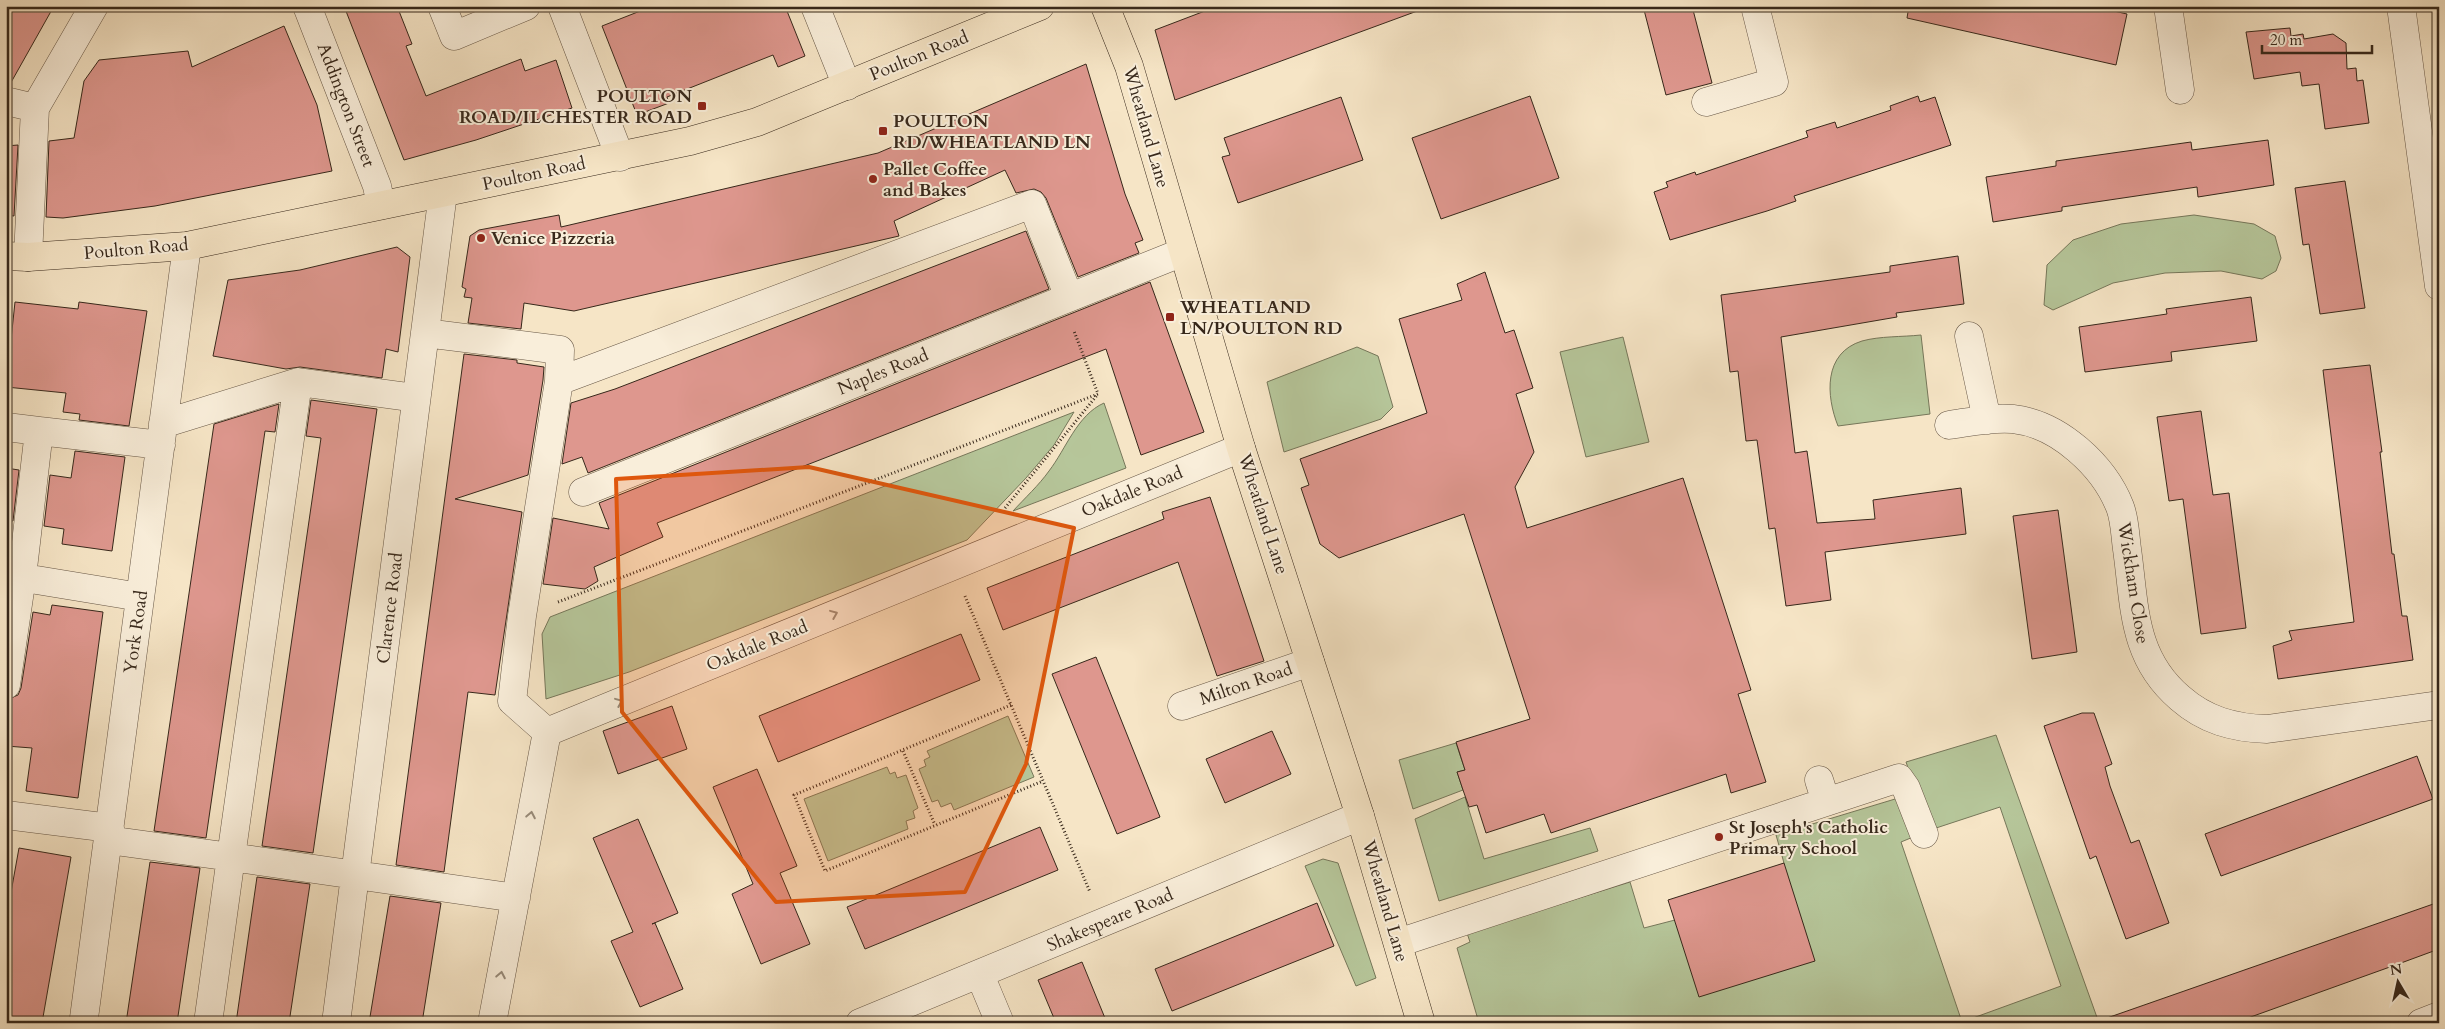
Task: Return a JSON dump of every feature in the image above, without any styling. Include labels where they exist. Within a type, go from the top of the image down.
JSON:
[{"type":"main road","name":"Poulton Road","points":[[17,256],[187,246],[690,141],[757,122],[1040,6]]},
{"type":"main road","name":"Wheatland Lane","points":[[1105,6],[1129,66],[1241,448],[1360,816],[1421,1023]]},
{"type":"street","points":[[17,256],[36,108],[94,6]]},
{"type":"street","name":"Addington Street","points":[[307,6],[367,159],[381,204]]},
{"type":"street","points":[[442,6],[454,36],[526,6]]},
{"type":"street","points":[[815,6],[847,86]]},
{"type":"street","points":[[1706,102],[1774,82],[1754,6]]},
{"type":"street","points":[[2168,6],[2180,90]]},
{"type":"street","points":[[2402,6],[2436,250],[2439,286]]},
{"type":"street","points":[[563,7],[620,157]]},
{"type":"street","points":[[6,101],[36,108]]},
{"type":"street","name":"Clarence Road","points":[[336,1023],[443,193]]},
{"type":"street","points":[[559,381],[1032,204],[1066,298]]},
{"type":"street","name":"York Road","points":[[84,1018],[187,246]]},
{"type":"street","name":"Naples Road","points":[[583,492],[1183,252]]},
{"type":"street","points":[[425,333],[560,350],[559,381],[522,616],[512,700],[547,732],[492,1023]]},
{"type":"street","points":[[1969,336],[1987,420]]},
{"type":"street","points":[[208,1023],[298,382]]},
{"type":"street","points":[[6,427],[39,431],[162,434],[298,382],[416,398]]},
{"type":"street","name":"Wickham Close","points":[[1949,425],[2014,419],[2040,428],[2065,440],[2088,458],[2104,476],[2120,509],[2138,632],[2145,653],[2156,673],[2194,710],[2217,722],[2242,728],[2267,729],[2439,706]]},
{"type":"street","points":[[6,685],[14,576],[39,431]]},
{"type":"street","name":"Oakdale Road","points":[[547,732],[1241,448]]},
{"type":"street","points":[[14,576],[140,597]]},
{"type":"street","name":"Milton Road","points":[[1182,706],[1310,662]]},
{"type":"street","points":[[1398,943],[1822,791],[1899,778],[1906,788],[1924,834]]},
{"type":"street","points":[[6,815],[231,857],[516,898]]},
{"type":"street","name":"Shakespeare Road","points":[[860,1023],[980,975],[1360,816]]},
{"type":"street","points":[[980,975],[1000,1023]]},
{"type":"street","points":[[2421,1023],[2439,1016]]},
{"type":"path","points":[[1066,298],[1098,394]]},
{"type":"path","points":[[1005,509],[1098,394]]},
{"type":"path","points":[[522,616],[1098,394]]},
{"type":"path","points":[[952,566],[1103,924]]},
{"type":"path","points":[[1011,705],[794,795],[825,871],[1043,781]]},
{"type":"path","points":[[903,750],[935,825]]},
{"type":"highlighted area","points":[[809,467],[1074,528],[1026,764],[965,892],[776,902],[622,712],[616,479]]},
{"type":"green space","points":[[2194,215],[2254,224],[2275,236],[2281,258],[2276,271],[2262,279],[2221,271],[2165,273],[2113,283],[2053,310],[2044,305],[2047,265],[2073,240],[2121,224]]},
{"type":"green space","points":[[1921,335],[1930,414],[1838,426],[1831,402],[1830,389],[1834,365],[1840,355],[1849,347],[1869,339]]},
{"type":"green space","points":[[1623,337],[1649,442],[1586,457],[1560,352]]},
{"type":"green space","points":[[1357,347],[1378,356],[1393,407],[1381,419],[1284,452],[1267,382]]},
{"type":"green space","points":[[1104,403],[1126,468],[1013,511],[1045,476],[1079,424],[1095,408]]},
{"type":"green space","points":[[1074,412],[1054,445],[1026,478],[967,540],[629,672],[546,699],[542,634],[550,617]]},
{"type":"green space","points":[[1008,716],[1034,777],[954,810],[951,803],[941,807],[938,800],[932,802],[919,769],[926,766],[924,760],[930,757],[927,751]]},
{"type":"green space","points":[[1996,735],[2099,1023],[1479,1023],[1457,948],[1470,942],[1467,933],[1630,882],[1644,928],[1675,920],[1784,863],[1776,835],[1905,796],[1918,835],[1901,842],[1962,1022],[2061,986],[2000,807],[1930,830],[1906,762]]},
{"type":"green space","points":[[1456,743],[1465,770],[1457,772],[1463,790],[1413,809],[1399,760]]},
{"type":"green space","points":[[887,767],[890,774],[895,772],[897,778],[906,775],[918,808],[913,811],[915,818],[906,821],[908,829],[828,861],[804,799]]},
{"type":"green space","points":[[1465,797],[1484,859],[1590,828],[1598,851],[1439,901],[1415,819]]},
{"type":"green space","points":[[1323,859],[1338,863],[1376,978],[1356,986],[1305,866]]},
{"type":"building","points":[[6,6],[54,6],[9,86],[6,86]]},
{"type":"building","points":[[344,6],[397,6],[412,44],[406,46],[426,96],[521,59],[525,71],[556,60],[572,108],[476,140],[404,160]]},
{"type":"building","points":[[653,6],[785,6],[805,56],[778,67],[773,55],[667,97],[669,103],[637,115],[602,26]]},
{"type":"building","points":[[1218,6],[1420,6],[1420,10],[1175,100],[1155,30]]},
{"type":"building","points":[[1643,6],[1692,6],[1712,83],[1666,95]]},
{"type":"building","points":[[1909,6],[2092,6],[2127,14],[2116,65],[1907,18]]},
{"type":"building","points":[[284,26],[317,105],[332,171],[155,206],[63,218],[46,217],[49,141],[74,138],[84,81],[99,60],[188,51],[192,67]]},
{"type":"building","points":[[2290,28],[2291,36],[2303,34],[2304,39],[2333,34],[2346,43],[2347,69],[2356,68],[2357,81],[2363,80],[2369,123],[2325,129],[2319,84],[2302,86],[2300,72],[2254,79],[2246,32]]},
{"type":"building","points":[[1086,64],[1125,194],[1143,240],[1135,243],[1139,253],[1078,277],[1046,198],[1041,192],[1034,189],[1016,193],[1005,170],[894,221],[899,236],[574,311],[524,303],[521,329],[468,323],[472,298],[464,297],[466,289],[462,287],[470,236],[479,230],[559,215],[561,227],[878,153]]},
{"type":"building","points":[[1530,96],[1559,178],[1441,219],[1412,138]]},
{"type":"building","points":[[1918,96],[1920,102],[1935,97],[1951,145],[1794,196],[1796,201],[1767,211],[1670,240],[1654,192],[1668,187],[1666,182],[1695,172],[1696,175],[1808,137],[1806,131],[1835,122],[1837,128],[1891,110],[1890,106]]},
{"type":"building","points":[[1341,97],[1363,160],[1238,203],[1222,157],[1230,155],[1224,138]]},
{"type":"building","points":[[2268,140],[2274,185],[2198,197],[2197,187],[2062,207],[2062,211],[1993,222],[1986,177],[2056,166],[2056,161],[2191,142],[2192,150]]},
{"type":"building","points":[[18,145],[14,216],[6,215],[6,146]]},
{"type":"building","points":[[2345,181],[2365,308],[2320,314],[2309,244],[2303,245],[2295,188]]},
{"type":"building","points":[[1026,231],[1049,289],[588,473],[582,457],[562,464],[571,403],[615,389]]},
{"type":"building","points":[[397,247],[410,257],[398,352],[386,349],[382,378],[300,367],[286,369],[213,356],[228,280],[300,270]]},
{"type":"building","points":[[1958,256],[1964,304],[1896,313],[1897,317],[1781,337],[1795,453],[1807,451],[1817,523],[1875,519],[1873,500],[1961,488],[1966,534],[1825,552],[1831,600],[1786,606],[1775,528],[1769,529],[1757,440],[1746,441],[1738,371],[1730,372],[1721,295],[1890,272],[1890,266]]},
{"type":"building","points":[[1485,272],[1505,333],[1514,330],[1533,388],[1516,394],[1534,452],[1515,487],[1527,528],[1683,478],[1751,690],[1738,694],[1766,782],[1731,793],[1726,774],[1551,833],[1544,814],[1486,833],[1477,805],[1469,807],[1457,772],[1465,770],[1456,742],[1530,719],[1464,514],[1339,558],[1320,544],[1301,488],[1309,485],[1300,459],[1427,413],[1399,319],[1462,300],[1457,284]]},
{"type":"building","points":[[1150,282],[1204,432],[1141,455],[1106,349],[657,523],[663,537],[594,567],[598,581],[585,589],[543,584],[553,518],[609,529],[599,503]]},
{"type":"building","points":[[2251,297],[2257,341],[2171,352],[2172,361],[2085,372],[2079,327],[2167,314],[2166,309]]},
{"type":"building","points":[[15,302],[78,309],[79,302],[147,311],[129,426],[79,420],[80,414],[63,412],[66,393],[6,387]]},
{"type":"building","points":[[464,354],[517,360],[517,363],[544,367],[528,475],[455,499],[522,512],[495,695],[468,692],[444,872],[396,865]]},
{"type":"building","points":[[2370,365],[2382,452],[2380,452],[2392,554],[2394,554],[2402,616],[2407,616],[2413,660],[2278,679],[2273,646],[2292,640],[2289,631],[2354,622],[2323,370]]},
{"type":"building","points":[[311,400],[377,409],[313,853],[262,846],[321,438],[306,436]]},
{"type":"building","points":[[279,404],[275,432],[265,431],[206,838],[154,831],[214,424]]},
{"type":"building","points":[[2201,411],[2213,495],[2229,493],[2246,628],[2201,634],[2183,499],[2169,501],[2157,417]]},
{"type":"building","points":[[75,451],[125,457],[112,551],[62,544],[64,529],[44,526],[50,475],[71,478]]},
{"type":"building","points":[[6,468],[19,470],[13,521],[6,520]]},
{"type":"building","points":[[1210,497],[1264,661],[1217,676],[1178,562],[1003,630],[987,588],[1164,519],[1162,512]]},
{"type":"building","points":[[2058,510],[2077,652],[2032,659],[2013,516]]},
{"type":"building","points":[[52,605],[103,612],[78,798],[26,791],[32,748],[6,746],[6,700],[18,695],[21,688],[33,612],[50,615]]},
{"type":"building","points":[[961,634],[980,680],[778,762],[759,716]]},
{"type":"building","points":[[1096,657],[1160,817],[1117,834],[1052,674]]},
{"type":"building","points":[[672,706],[687,749],[618,774],[603,731]]},
{"type":"building","points":[[2082,713],[2094,713],[2112,764],[2105,767],[2110,786],[2131,843],[2139,840],[2169,923],[2126,939],[2096,856],[2090,859],[2044,726]]},
{"type":"building","points":[[1272,731],[1291,774],[1225,803],[1206,759]]},
{"type":"building","points":[[2417,756],[2433,799],[2221,876],[2205,834]]},
{"type":"building","points":[[757,769],[797,866],[780,873],[810,944],[761,964],[732,894],[753,884],[713,787]]},
{"type":"building","points":[[638,819],[678,913],[652,924],[655,923],[683,989],[640,1007],[611,941],[633,932],[593,838]]},
{"type":"building","points":[[1040,827],[1058,870],[865,949],[847,907]]},
{"type":"building","points":[[19,848],[71,857],[42,1023],[6,1023],[6,920]]},
{"type":"building","points":[[150,862],[200,868],[177,1023],[126,1023]]},
{"type":"building","points":[[1784,863],[1815,961],[1699,997],[1668,900]]},
{"type":"building","points":[[257,877],[310,884],[289,1023],[236,1023]]},
{"type":"building","points":[[390,896],[441,903],[422,1023],[369,1023]]},
{"type":"building","points":[[2439,902],[2439,949],[2401,963],[2234,1023],[2108,1023],[2107,1018]]},
{"type":"building","points":[[1317,903],[1334,946],[1172,1011],[1155,969]]},
{"type":"building","points":[[1082,962],[1107,1023],[1056,1023],[1038,980]]},
{"type":"place","name":"POULTON ROAD/ILCHESTER ROAD","points":[[702,106]]},
{"type":"place","name":"POULTON RD/WHEATLAND LN","points":[[883,131]]},
{"type":"place","name":"Pallet Coffee and Bakes","points":[[873,179]]},
{"type":"place","name":"Venice Pizzeria","points":[[481,238]]},
{"type":"place","name":"WHEATLAND LN/POULTON RD","points":[[1170,317]]},
{"type":"place","name":"St Joseph's Catholic Primary School","points":[[1719,837]]}]
